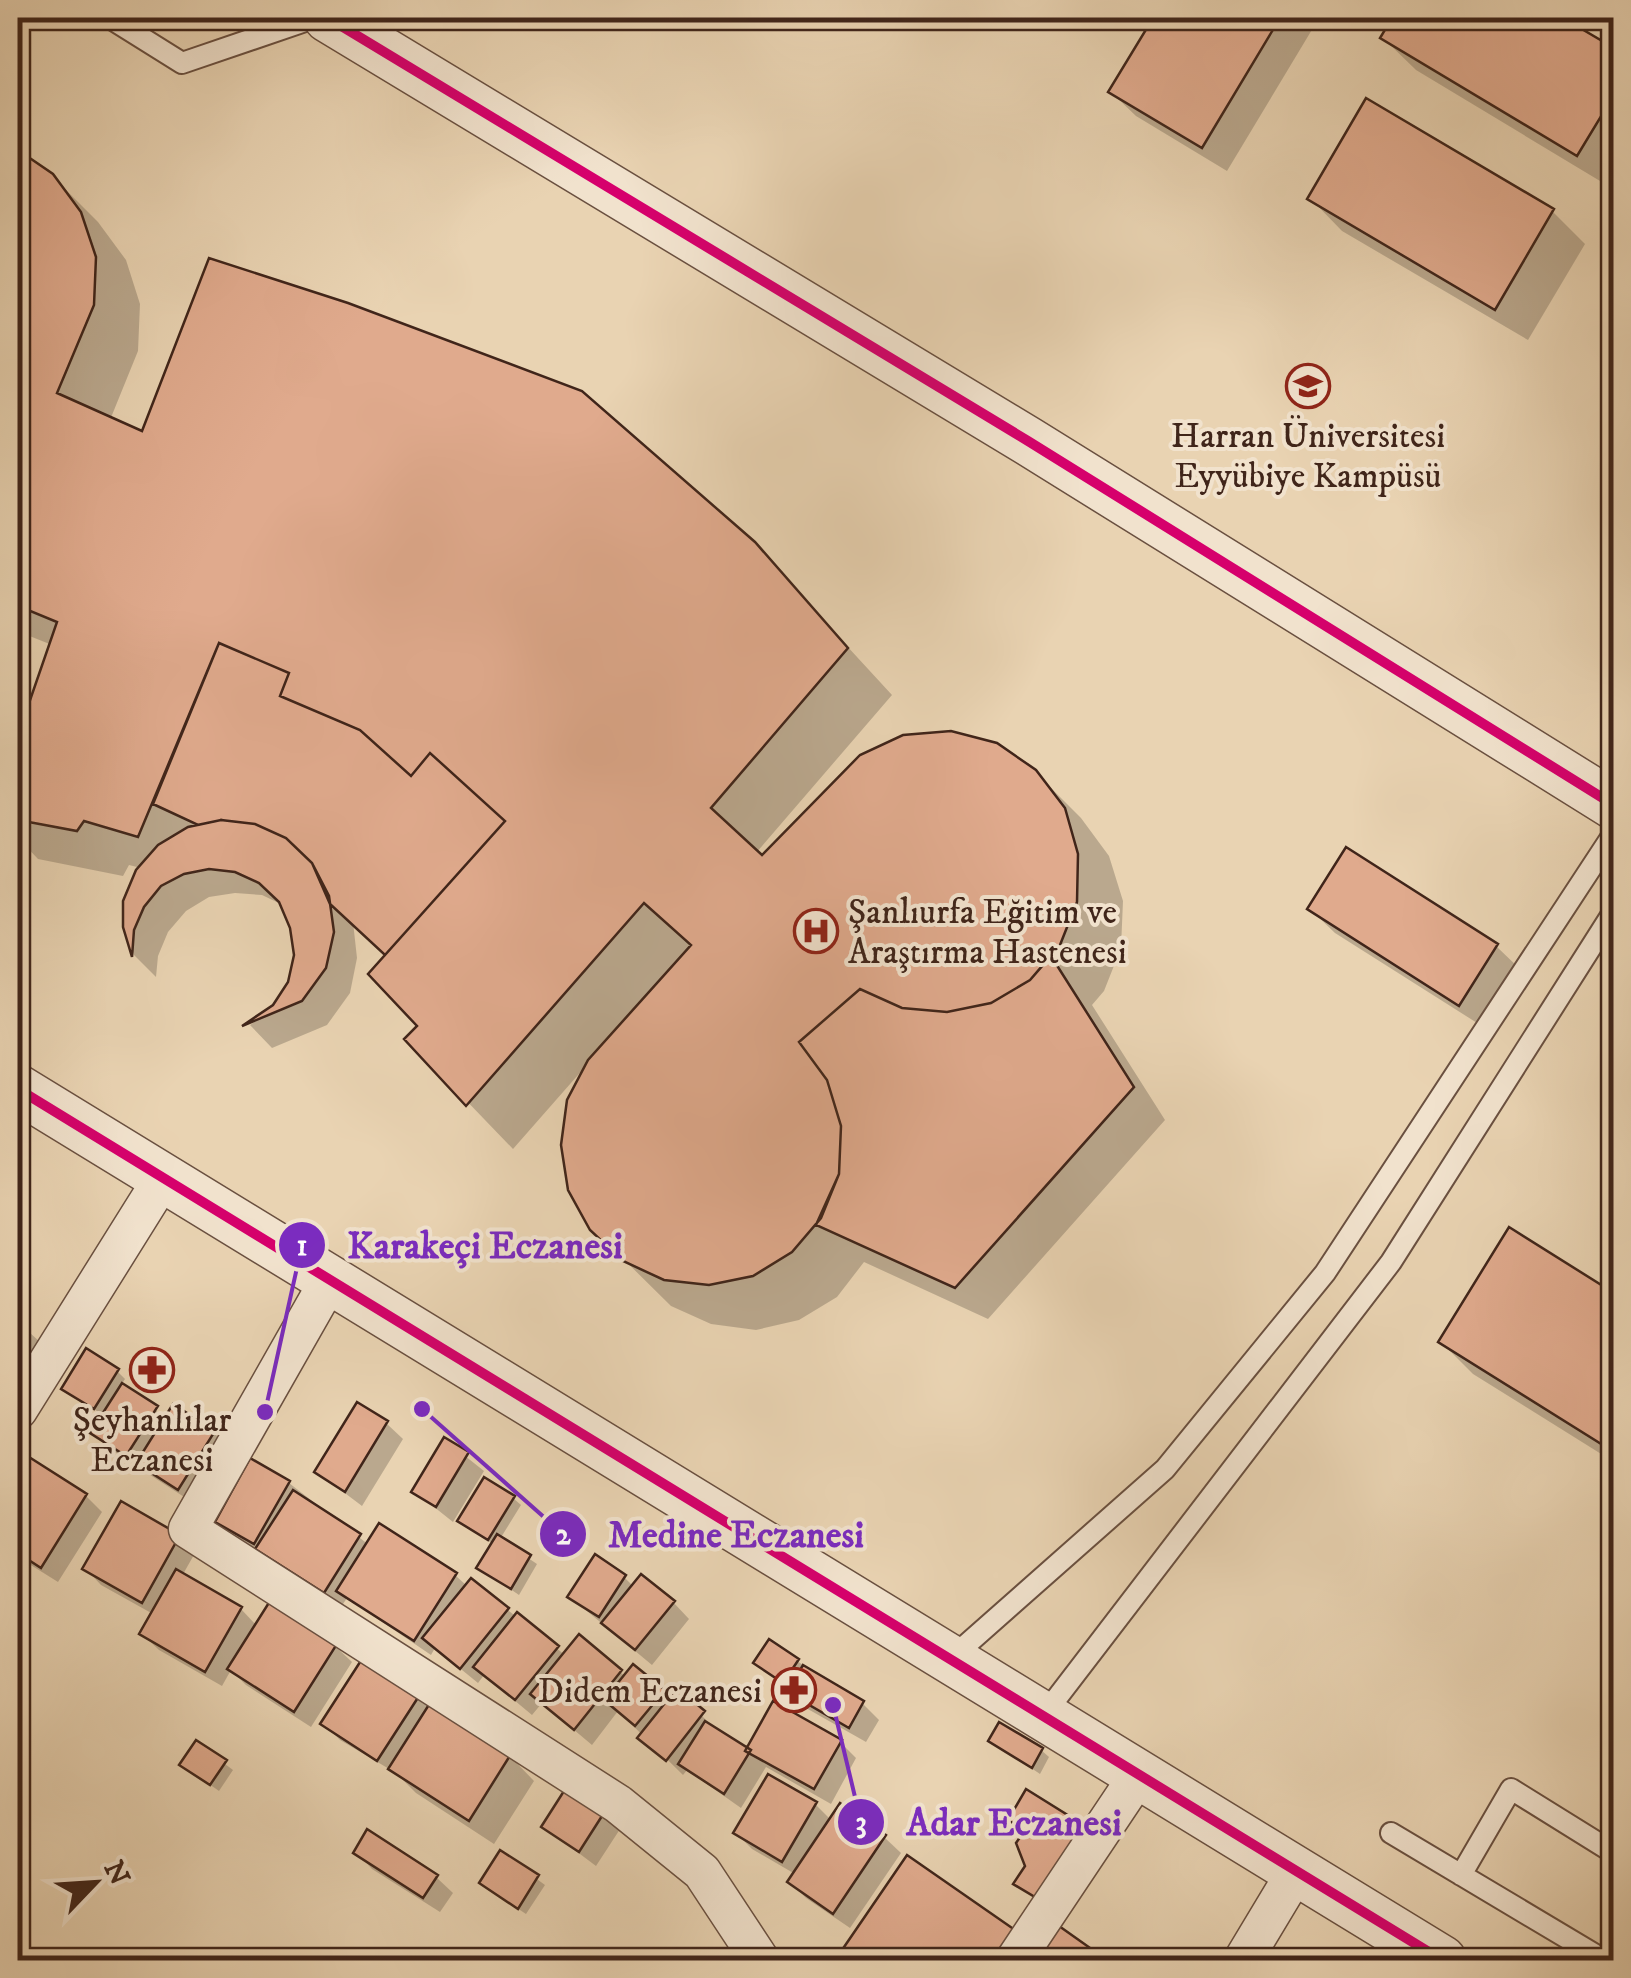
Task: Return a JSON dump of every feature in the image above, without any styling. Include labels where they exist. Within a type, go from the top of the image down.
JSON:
[{"type":"street","points":[[328,18],[1028,441],[1614,805]]},
{"type":"street","points":[[18,1089],[1442,1960]]},
{"type":"street","points":[[18,1410],[162,1178]]},
{"type":"street","points":[[329,1281],[188,1529],[618,1804],[702,1872],[760,1960]]},
{"type":"street","points":[[1015,1960],[1138,1776]]},
{"type":"street","points":[[1243,1960],[1296,1872]]},
{"type":"lane","points":[[110,18],[182,63],[314,18]]},
{"type":"lane","points":[[949,1660],[1165,1468],[1325,1273],[1614,833]]},
{"type":"lane","points":[[1042,1717],[1392,1262],[1614,912]]},
{"type":"lane","points":[[1461,1874],[1511,1789],[1614,1853]]},
{"type":"lane","points":[[1391,1833],[1604,1960]]},
{"type":"building","points":[[1153,18],[1280,18],[1202,148],[1108,92]]},
{"type":"building","points":[[1392,18],[1563,18],[1614,48],[1614,95],[1577,156],[1380,38]]},
{"type":"building","points":[[1366,98],[1554,209],[1495,310],[1307,199]]},
{"type":"building","points":[[18,150],[53,174],[81,212],[96,257],[94,305],[57,393],[142,431],[209,258],[348,303],[582,391],[755,542],[848,648],[711,808],[762,855],[860,755],[903,735],[951,731],[997,743],[1036,770],[1065,808],[1078,854],[1077,902],[1060,945],[1030,980],[991,1003],[947,1012],[902,1008],[860,989],[799,1042],[827,1080],[841,1126],[839,1174],[821,1218],[792,1252],[753,1276],[709,1285],[664,1280],[623,1261],[590,1230],[568,1190],[561,1145],[567,1100],[588,1060],[691,945],[644,903],[466,1106],[404,1039],[417,1026],[368,974],[505,821],[430,753],[411,776],[360,730],[280,696],[289,673],[219,643],[138,837],[84,821],[77,831],[18,820],[18,735],[57,622],[18,606]]},
{"type":"building","points":[[219,643],[289,673],[280,696],[360,730],[411,776],[430,753],[505,821],[385,955],[330,904],[312,863],[286,838],[255,824],[221,820],[198,825],[153,804]]},
{"type":"building","points":[[221,820],[255,824],[286,838],[312,863],[329,896],[334,932],[326,968],[302,1001],[242,1026],[273,1005],[288,982],[294,955],[290,928],[279,902],[259,883],[235,872],[209,869],[184,874],[161,886],[144,907],[134,930],[132,957],[123,927],[123,901],[136,870],[158,845],[188,827]]},
{"type":"building","points":[[1346,847],[1498,944],[1459,1006],[1307,909]]},
{"type":"building","points":[[1051,956],[1134,1087],[955,1288],[816,1225],[839,1174],[841,1126],[827,1080],[799,1042],[860,989],[902,1008],[947,1012],[991,1003],[1030,980]]},
{"type":"building","points":[[1509,1227],[1614,1293],[1614,1452],[1438,1342]]},
{"type":"building","points":[[86,1348],[119,1369],[94,1409],[61,1389]]},
{"type":"building","points":[[122,1383],[158,1406],[126,1456],[90,1433]]},
{"type":"building","points":[[357,1402],[388,1421],[345,1492],[314,1472]]},
{"type":"building","points":[[173,1404],[215,1431],[178,1490],[136,1463]]},
{"type":"building","points":[[444,1437],[469,1452],[436,1507],[411,1492]]},
{"type":"building","points":[[18,1450],[87,1494],[41,1568],[18,1553]]},
{"type":"building","points":[[250,1458],[290,1481],[254,1544],[215,1522]]},
{"type":"building","points":[[484,1477],[515,1496],[488,1540],[457,1521]]},
{"type":"building","points":[[293,1490],[361,1534],[324,1593],[255,1549]]},
{"type":"building","points":[[121,1501],[180,1535],[142,1603],[82,1569]]},
{"type":"building","points":[[379,1523],[457,1573],[414,1641],[336,1591]]},
{"type":"building","points":[[497,1534],[531,1555],[511,1589],[476,1568]]},
{"type":"building","points":[[595,1554],[626,1575],[599,1617],[567,1597]]},
{"type":"building","points":[[176,1569],[242,1607],[205,1672],[139,1634]]},
{"type":"building","points":[[641,1574],[675,1601],[635,1650],[601,1623]]},
{"type":"building","points":[[471,1578],[509,1608],[460,1669],[422,1638]]},
{"type":"building","points":[[270,1601],[337,1644],[294,1712],[227,1669]]},
{"type":"building","points":[[517,1612],[559,1646],[515,1700],[473,1667]]},
{"type":"building","points":[[579,1634],[622,1670],[574,1730],[530,1694]]},
{"type":"building","points":[[769,1639],[799,1659],[783,1683],[753,1663]]},
{"type":"building","points":[[362,1659],[419,1696],[377,1761],[320,1724]]},
{"type":"building","points":[[633,1664],[665,1690],[635,1726],[604,1700]]},
{"type":"building","points":[[803,1665],[864,1701],[849,1728],[787,1692]]},
{"type":"building","points":[[677,1688],[705,1711],[666,1761],[637,1738]]},
{"type":"building","points":[[773,1701],[842,1740],[814,1789],[745,1751]]},
{"type":"building","points":[[430,1703],[511,1754],[469,1821],[388,1769]]},
{"type":"building","points":[[705,1721],[751,1750],[724,1794],[678,1764]]},
{"type":"building","points":[[999,1722],[1043,1748],[1032,1768],[988,1741]]},
{"type":"building","points":[[196,1740],[227,1760],[210,1785],[179,1765]]},
{"type":"building","points":[[768,1774],[817,1802],[782,1862],[733,1833]]},
{"type":"building","points":[[571,1780],[609,1805],[579,1852],[541,1827]]},
{"type":"building","points":[[1026,1789],[1090,1829],[1045,1903],[1013,1884],[1025,1866],[1016,1843],[1025,1830],[1008,1820]]},
{"type":"building","points":[[840,1803],[886,1835],[833,1914],[787,1882]]},
{"type":"building","points":[[367,1829],[438,1875],[423,1898],[353,1853]]},
{"type":"building","points":[[500,1850],[539,1875],[518,1909],[479,1883]]},
{"type":"building","points":[[907,1855],[1015,1930],[994,1960],[856,1960],[842,1950]]},
{"type":"building","points":[[1059,1926],[1107,1960],[1035,1960]]},
{"type":"cycle path","points":[[328,18],[1028,441],[1614,805]]},
{"type":"cycle path","points":[[18,1089],[1442,1960]]},
{"type":"place","name":"Harran Üniversitesi Eyyübiye Kampüsü","points":[[1308,386]]},
{"type":"place","name":"Şanlıurfa Eğitim ve Araştırma Hastenesi","points":[[816,931]]},
{"type":"place","name":"Şeyhanlılar Eczanesi","points":[[152,1370]]},
{"type":"place","name":"Medine Eczanesi","points":[[422,1409]]},
{"type":"place","name":"Karakeçi Eczanesi","points":[[265,1412]]},
{"type":"place","name":"Didem Eczanesi","points":[[794,1690]]},
{"type":"place","name":"Adar Eczanesi","points":[[833,1705]]}]
